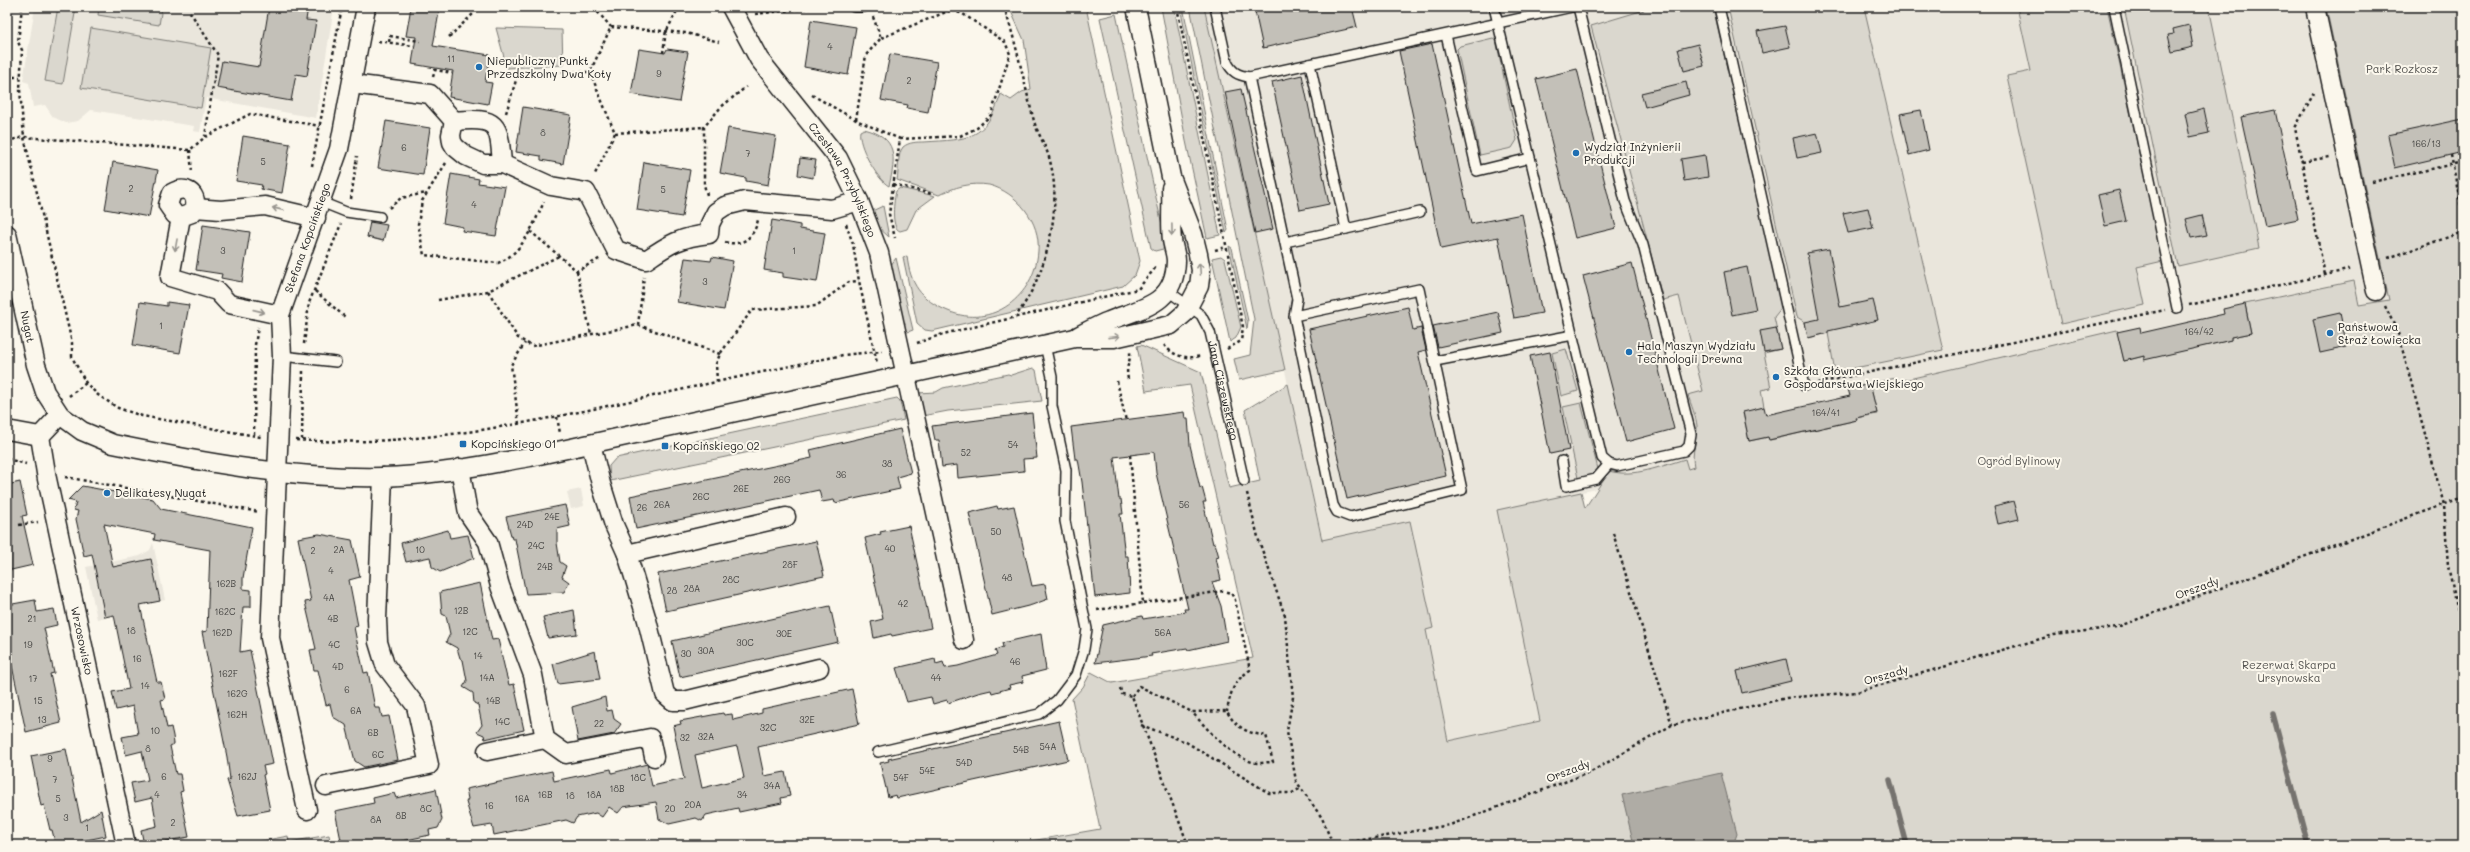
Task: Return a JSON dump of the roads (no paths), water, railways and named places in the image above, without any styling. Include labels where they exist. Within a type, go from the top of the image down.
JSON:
[{"type":"street","name":"Stefana Kopcińskiego","points":[[307,810],[270,638],[282,356],[280,315],[339,149],[366,7]]},
{"type":"street","name":"Czesława Przybylskiego","points":[[731,7],[759,58],[838,158],[859,201],[879,253],[964,640]]},
{"type":"street","points":[[7,430],[40,436],[60,415],[82,431],[112,444],[175,457],[278,472],[383,477],[460,468],[591,444],[1075,338],[1114,338],[1159,329],[1178,320],[1190,305],[1199,286],[1201,270],[1194,234],[1171,177],[1136,7]]},
{"type":"street","points":[[2315,7],[2376,292]]},
{"type":"street","points":[[352,84],[430,94],[454,121],[489,122],[496,127],[500,135],[502,164]]},
{"type":"street","points":[[454,121],[451,135],[455,147],[466,156],[483,164],[502,164],[552,186],[586,192],[616,250],[646,260],[668,244],[681,239],[709,234],[710,224],[716,212],[736,202],[763,202],[832,209],[859,201]]},
{"type":"street","points":[[1075,338],[1109,321],[1132,314],[1152,305],[1168,291],[1175,273],[1176,260],[1172,240],[1171,177]]},
{"type":"street","points":[[280,315],[229,304],[217,291],[170,276],[188,212],[265,206],[318,210]]},
{"type":"street","name":"Nugat","points":[[7,234],[36,366],[45,392],[60,415]]},
{"type":"street","name":"Wrzosowisko","points":[[40,436],[47,479],[126,845]]},
{"type":"street","points":[[591,444],[614,525],[627,554],[647,620],[661,683],[666,694],[674,701],[684,701],[819,668]]},
{"type":"street","points":[[460,468],[468,513],[488,542],[500,586],[533,675],[545,739],[566,754],[650,738],[654,757]]},
{"type":"street","points":[[326,786],[429,765],[416,706],[385,665],[378,642],[377,619],[383,477]]},
{"type":"street","points":[[627,554],[786,517]]},
{"type":"street","points":[[487,751],[545,739]]},
{"type":"lane","points":[[854,7],[868,10]]},
{"type":"lane","points":[[1215,7],[1227,62],[1231,70],[1238,75],[1249,78],[1572,7]]},
{"type":"lane","points":[[1494,7],[1602,458],[1609,464],[1617,466],[1684,451],[1689,446],[1691,434],[1643,245],[1625,202],[1578,7]]},
{"type":"lane","points":[[1719,7],[1804,386]]},
{"type":"lane","points":[[2114,7],[2177,308]]},
{"type":"lane","points":[[1446,35],[1477,171],[1530,158]]},
{"type":"lane","points":[[1310,64],[1346,228]]},
{"type":"lane","points":[[1249,78],[1297,299],[1294,316],[1333,506],[1337,512],[1350,517],[1462,490],[1419,288],[1294,316]]},
{"type":"lane","points":[[318,210],[380,217]]},
{"type":"lane","points":[[1285,242],[1420,212]]},
{"type":"lane","name":"Jana Ciszewskiego","points":[[1168,291],[1201,314],[1214,345],[1244,481]]},
{"type":"lane","points":[[1435,362],[1572,334]]},
{"type":"lane","points":[[878,752],[1039,714],[1057,700],[1076,675],[1087,629],[1065,521],[1066,470],[1052,406],[1052,377],[1045,345]]},
{"type":"lane","points":[[282,356],[336,362]]},
{"type":"lane","points":[[1562,461],[1566,486],[1596,479],[1609,464]]},
{"type":"waterway","points":[[2273,714],[2308,845]]},
{"type":"waterway","points":[[1890,780],[1907,845]]},
{"type":"place","name":"Niepubliczny Punkt Przedszkolny Dwa Koty","points":[[479,67]]},
{"type":"place","name":"Wydział Inżynierii Produkcji","points":[[1576,153]]},
{"type":"place","name":"Państwowa Straż Łowiecka","points":[[2330,333]]},
{"type":"place","name":"Hala Maszyn Wydziału Technologii Drewna","points":[[1629,352]]},
{"type":"place","name":"Szkoła Główna Gospodarstwa Wiejskiego","points":[[1776,377]]},
{"type":"place","name":"Kopcińskiego 01","points":[[463,444]]},
{"type":"place","name":"Kopcińskiego 02","points":[[665,446]]},
{"type":"place","name":"Delikatesy Nugat","points":[[107,493]]},
{"type":"park label","name":"Park Rozkosz","points":[[2402,69]]},
{"type":"park label","name":"Ogród Bylinowy","points":[[2019,461]]},
{"type":"park label","name":"Rezerwat Skarpa Ursynowska","points":[[2289,671]]}]
